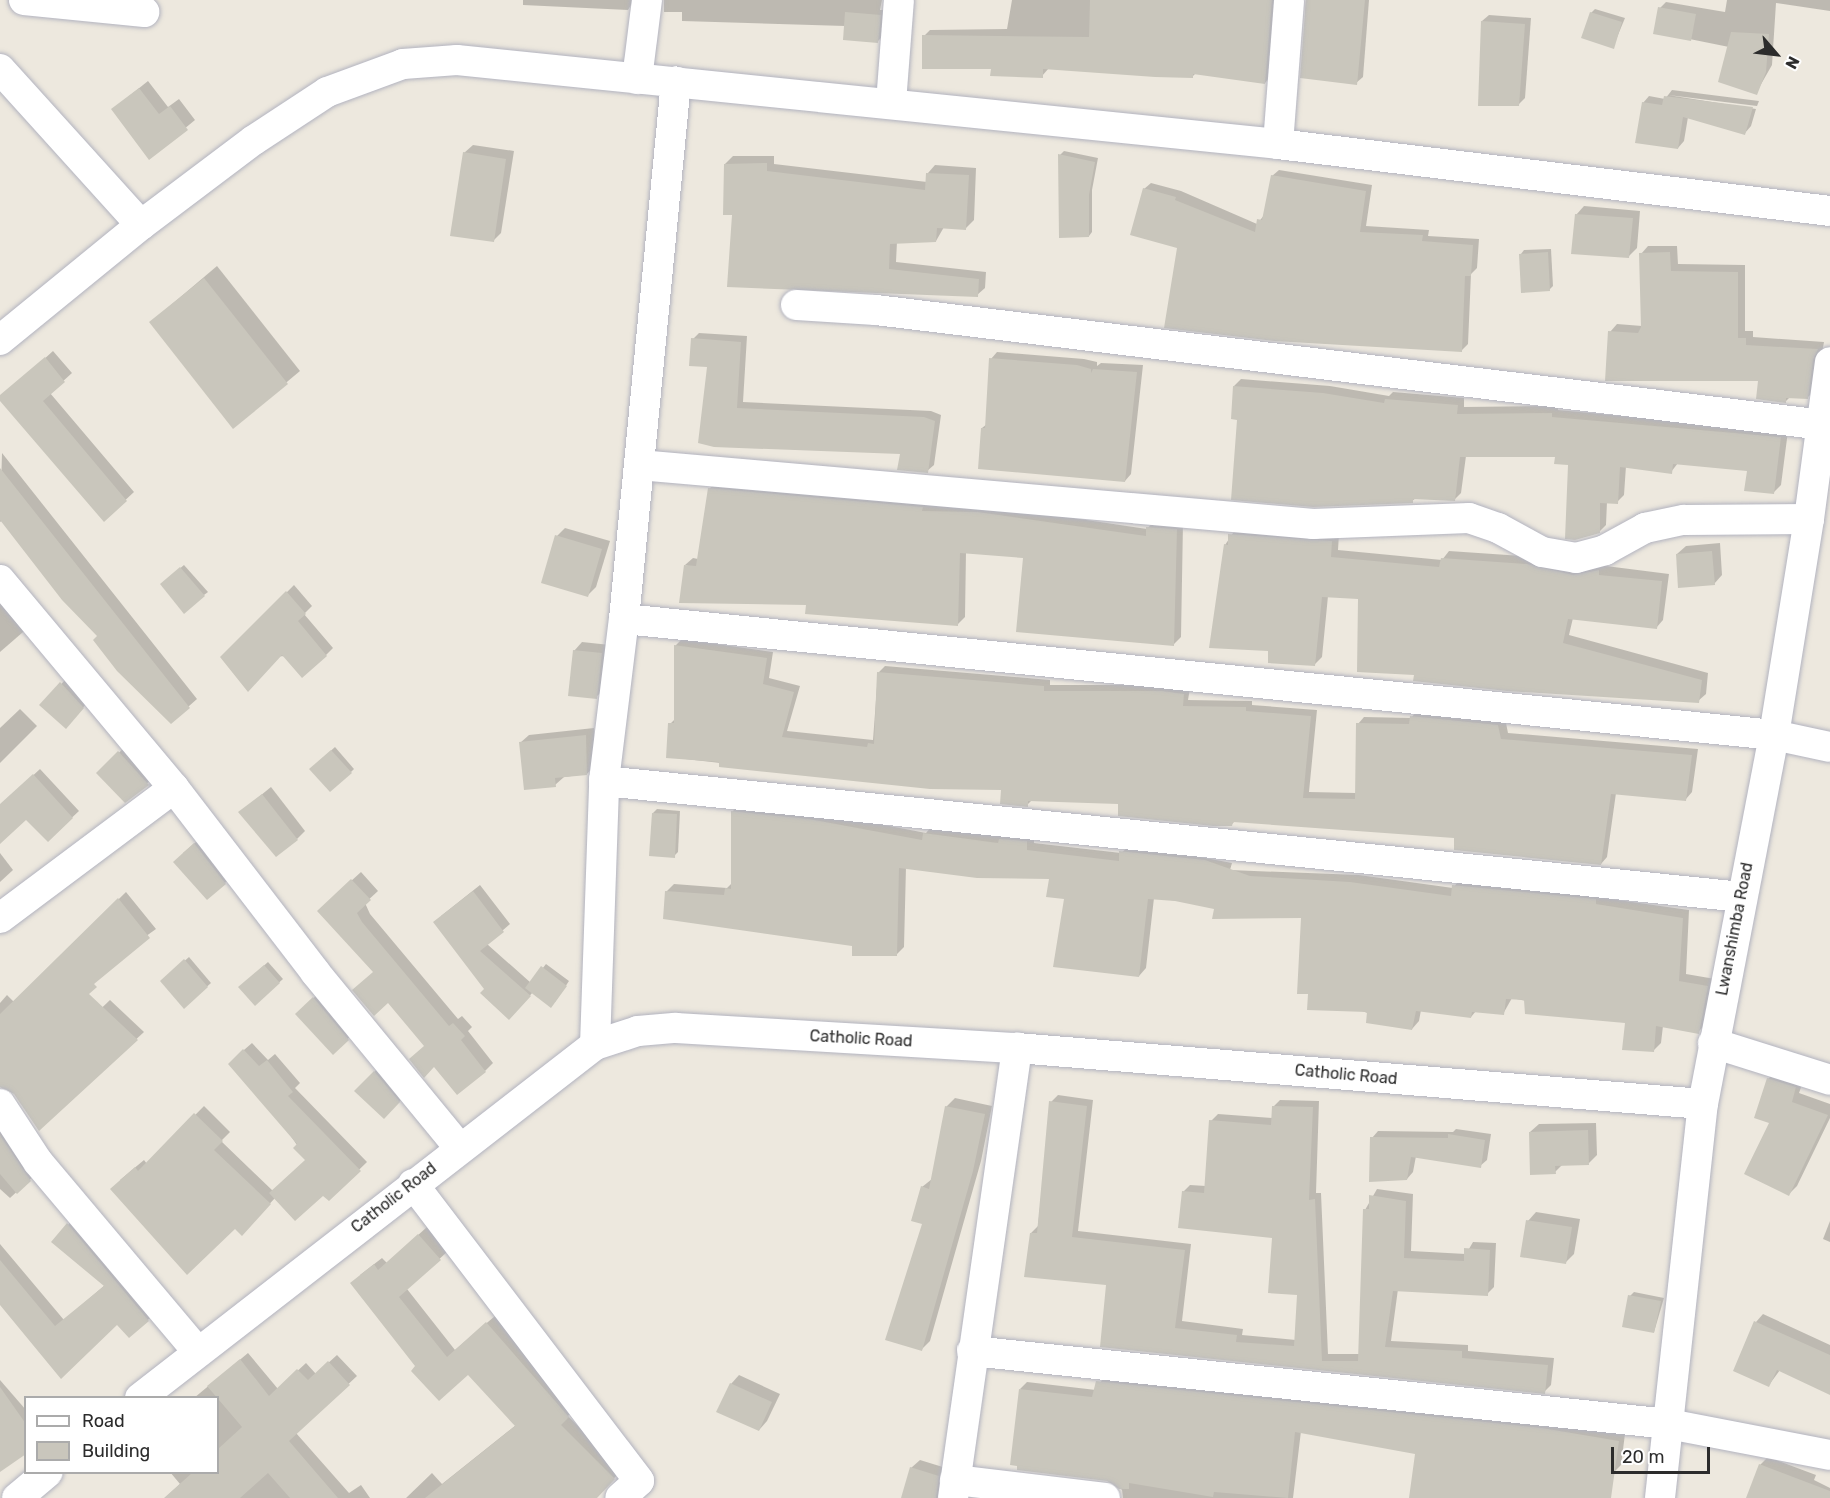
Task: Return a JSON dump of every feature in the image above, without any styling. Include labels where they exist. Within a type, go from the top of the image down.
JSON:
[{"type":"street","points":[[24,0],[144,12]]},
{"type":"street","points":[[637,79],[647,0]]},
{"type":"street","points":[[891,103],[899,0]]},
{"type":"street","points":[[1278,144],[1288,0]]},
{"type":"street","points":[[0,340],[141,225],[254,140],[327,92],[403,64],[457,60],[1278,144],[1830,211]]},
{"type":"street","points":[[0,69],[141,225]]},
{"type":"street","points":[[595,1045],[604,781],[624,619],[676,82]]},
{"type":"street","points":[[796,305],[876,310],[1823,425]]},
{"type":"street","name":"Lwanshimba Road","points":[[1660,1498],[1703,1104],[1818,500],[1830,362]]},
{"type":"street","points":[[639,465],[1313,524],[1469,518],[1498,528],[1542,552],[1576,558],[1605,550],[1646,528],[1818,500]]},
{"type":"street","points":[[0,580],[174,788],[315,972],[459,1147]]},
{"type":"street","points":[[624,619],[1774,735],[1830,747]]},
{"type":"street","points":[[604,781],[1742,897]]},
{"type":"street","points":[[0,918],[174,788]]},
{"type":"street","name":"Catholic Road","points":[[142,1396],[459,1147],[595,1045],[638,1031],[676,1028],[1017,1048],[1703,1104]]},
{"type":"street","points":[[1713,1043],[1830,1080]]},
{"type":"street","points":[[1017,1048],[954,1489],[1105,1498]]},
{"type":"street","points":[[0,1104],[38,1162],[197,1351]]},
{"type":"street","points":[[413,1184],[637,1492]]},
{"type":"street","points":[[972,1351],[1669,1424],[1830,1455]]},
{"type":"street","points":[[17,1498],[47,1474]]},
{"type":"building","points":[[1090,0],[1272,0],[1265,84],[1193,74],[1193,78],[1155,77],[1043,69],[1043,78],[990,76],[991,69],[922,69],[922,35],[1089,37]]},
{"type":"building","points":[[1306,0],[1365,0],[1357,85],[1300,78]]},
{"type":"building","points":[[1658,7],[1696,14],[1691,41],[1653,34]]},
{"type":"building","points":[[845,12],[881,15],[878,43],[843,40]]},
{"type":"building","points":[[1590,12],[1622,22],[1614,49],[1581,38]]},
{"type":"building","points":[[1481,21],[1525,24],[1519,106],[1478,106]]},
{"type":"building","points":[[1731,32],[1769,34],[1766,72],[1757,95],[1718,82]]},
{"type":"building","points":[[139,88],[159,114],[170,106],[188,130],[149,160],[111,109]]},
{"type":"building","points":[[1664,96],[1753,107],[1745,135],[1683,117],[1678,149],[1635,143],[1642,102],[1662,105]]},
{"type":"building","points":[[463,152],[506,159],[494,242],[450,236]]},
{"type":"building","points":[[1058,154],[1095,162],[1089,195],[1089,237],[1059,238]]},
{"type":"building","points":[[767,163],[767,171],[925,190],[926,173],[969,175],[966,230],[937,228],[936,242],[890,244],[889,269],[979,279],[978,297],[727,287],[732,215],[723,215],[724,164]]},
{"type":"building","points":[[1271,175],[1366,191],[1360,232],[1423,235],[1422,241],[1473,245],[1471,276],[1465,276],[1462,352],[1274,341],[1164,328],[1177,248],[1130,235],[1143,188],[1176,197],[1175,200],[1255,232],[1257,219],[1262,220]]},
{"type":"building","points":[[1575,214],[1633,218],[1629,258],[1571,254]]},
{"type":"building","points":[[1548,252],[1550,291],[1521,293],[1519,254]]},
{"type":"building","points":[[1670,252],[1671,271],[1738,272],[1738,338],[1746,338],[1746,345],[1818,349],[1813,360],[1808,399],[1786,398],[1786,403],[1756,399],[1758,381],[1605,381],[1608,331],[1638,333],[1641,327],[1639,253]]},
{"type":"building","points":[[204,278],[288,384],[233,429],[149,322]]},
{"type":"building","points":[[691,338],[741,342],[737,408],[924,417],[935,421],[928,473],[897,470],[900,454],[714,447],[698,443],[707,367],[689,366]]},
{"type":"building","points":[[45,357],[65,382],[43,401],[127,501],[104,522],[0,401],[0,395]]},
{"type":"building","points":[[989,358],[1077,365],[1091,369],[1091,373],[1093,369],[1137,372],[1125,482],[978,469],[981,428],[985,428]]},
{"type":"building","points":[[1233,386],[1323,393],[1384,403],[1385,399],[1458,405],[1457,414],[1552,413],[1552,417],[1781,437],[1774,494],[1744,491],[1747,471],[1673,464],[1672,474],[1620,467],[1618,504],[1600,503],[1600,533],[1575,540],[1565,539],[1568,465],[1554,464],[1555,457],[1460,457],[1455,501],[1413,499],[1413,503],[1313,507],[1231,500],[1237,420],[1231,419]]},
{"type":"building","points":[[0,468],[190,708],[171,724],[117,671],[93,640],[97,636],[62,600],[0,520]]},
{"type":"building","points":[[708,488],[923,507],[922,511],[978,512],[1146,536],[1146,527],[1177,529],[1174,646],[1016,632],[1023,558],[960,553],[958,626],[805,614],[806,605],[679,603],[684,565],[696,566]]},
{"type":"building","points":[[1228,534],[1332,541],[1331,557],[1439,567],[1441,558],[1527,564],[1573,575],[1599,570],[1599,575],[1662,581],[1657,629],[1568,619],[1563,643],[1702,680],[1699,703],[1507,691],[1413,681],[1414,675],[1357,672],[1358,599],[1322,597],[1315,666],[1268,663],[1268,651],[1209,648],[1224,544],[1228,545]]},
{"type":"building","points":[[555,535],[602,549],[588,597],[541,583]]},
{"type":"building","points":[[1712,551],[1715,585],[1678,588],[1676,554]]},
{"type":"building","points":[[180,567],[205,596],[184,614],[160,584]]},
{"type":"building","points":[[286,591],[306,614],[298,621],[327,656],[302,678],[282,655],[248,692],[220,657]]},
{"type":"building","points":[[674,645],[767,658],[763,684],[794,692],[782,737],[867,747],[868,743],[874,744],[877,672],[1044,686],[1044,691],[1162,691],[1184,694],[1183,706],[1246,707],[1246,711],[1311,716],[1303,798],[1355,799],[1356,723],[1409,724],[1410,716],[1498,725],[1501,739],[1692,755],[1686,801],[1611,794],[1601,865],[1454,850],[1454,838],[1233,822],[1232,826],[1213,826],[1118,816],[1118,804],[1028,801],[1028,807],[1000,804],[1001,790],[930,789],[719,767],[719,762],[666,758],[668,723],[674,723]]},
{"type":"building","points":[[573,650],[602,653],[597,699],[568,696]]},
{"type":"building","points":[[60,682],[84,708],[66,729],[39,705]]},
{"type":"building","points":[[586,735],[587,775],[555,778],[556,787],[524,790],[519,742]]},
{"type":"building","points":[[331,750],[352,773],[330,792],[309,769]]},
{"type":"building","points":[[118,751],[149,785],[125,803],[96,773]]},
{"type":"building","points":[[33,774],[73,818],[48,842],[26,820],[0,844],[0,804]]},
{"type":"building","points":[[262,794],[298,840],[276,857],[238,812]]},
{"type":"building","points":[[731,811],[809,819],[922,840],[923,833],[998,843],[999,839],[1027,841],[1027,850],[1119,861],[1119,851],[1205,860],[1250,876],[1350,882],[1451,896],[1452,885],[1596,899],[1596,904],[1683,918],[1679,981],[1708,986],[1699,1034],[1656,1026],[1654,1052],[1622,1050],[1625,1023],[1525,1014],[1524,1000],[1506,999],[1504,1015],[1472,1012],[1471,1018],[1416,1011],[1412,1030],[1366,1023],[1367,1012],[1307,1010],[1308,994],[1297,994],[1301,918],[1212,919],[1214,909],[1175,901],[1148,899],[1139,977],[1053,967],[1064,899],[1046,897],[1049,879],[977,878],[899,868],[897,956],[852,956],[852,946],[663,919],[665,891],[724,895],[725,888],[731,889]]},
{"type":"building","points":[[652,813],[677,814],[675,858],[649,856]]},
{"type":"building","points":[[194,843],[226,884],[207,900],[173,862]]},
{"type":"building","points":[[351,879],[371,900],[357,913],[362,922],[449,1026],[453,1023],[465,1036],[461,1040],[486,1072],[457,1095],[434,1067],[424,1078],[409,1059],[424,1046],[388,1003],[374,1016],[352,990],[373,972],[317,911]]},
{"type":"building","points":[[473,891],[504,932],[480,951],[531,996],[509,1020],[480,993],[484,989],[433,922]]},
{"type":"building","points":[[118,898],[150,938],[94,984],[97,987],[89,994],[138,1040],[39,1131],[14,1094],[0,1087],[0,1014]]},
{"type":"building","points":[[184,959],[208,987],[184,1009],[160,981]]},
{"type":"building","points":[[264,965],[280,983],[255,1006],[238,987]]},
{"type":"building","points":[[541,966],[567,986],[551,1008],[525,988]]},
{"type":"building","points":[[313,997],[349,1040],[333,1055],[295,1014]]},
{"type":"building","points":[[243,1049],[259,1066],[267,1060],[293,1092],[288,1096],[361,1171],[329,1201],[323,1196],[295,1221],[269,1193],[305,1160],[293,1148],[297,1144],[228,1064]]},
{"type":"building","points":[[374,1071],[400,1102],[384,1119],[354,1091]]},
{"type":"building","points":[[1767,1078],[1796,1087],[1792,1102],[1828,1115],[1789,1196],[1744,1174],[1769,1123],[1754,1118]]},
{"type":"building","points":[[1049,1101],[1087,1106],[1072,1237],[1185,1250],[1175,1328],[1237,1335],[1236,1342],[1294,1346],[1297,1295],[1268,1293],[1272,1238],[1178,1228],[1182,1191],[1204,1193],[1209,1120],[1271,1125],[1272,1106],[1313,1107],[1309,1200],[1315,1199],[1322,1361],[1358,1361],[1363,1209],[1369,1209],[1369,1195],[1406,1201],[1404,1258],[1464,1261],[1464,1248],[1490,1250],[1488,1296],[1393,1291],[1385,1347],[1462,1351],[1462,1358],[1548,1365],[1545,1394],[1100,1347],[1106,1285],[1024,1277],[1030,1233],[1037,1233]]},
{"type":"building","points":[[945,1106],[985,1114],[973,1171],[922,1351],[885,1340],[922,1224],[911,1221],[921,1186],[929,1189]]},
{"type":"building","points":[[194,1113],[223,1141],[214,1150],[271,1204],[242,1236],[235,1229],[187,1275],[110,1189],[135,1167],[138,1171]]},
{"type":"building","points":[[1588,1130],[1589,1165],[1555,1166],[1556,1174],[1530,1175],[1529,1132]]},
{"type":"building","points":[[1448,1134],[1485,1140],[1481,1168],[1411,1157],[1407,1180],[1369,1182],[1370,1137],[1448,1138]]},
{"type":"building","points":[[0,1135],[31,1181],[17,1194],[0,1174]]},
{"type":"building","points":[[1526,1220],[1572,1227],[1566,1264],[1520,1257]]},
{"type":"building","points":[[67,1223],[149,1321],[129,1338],[117,1325],[61,1379],[0,1305],[0,1260],[55,1326],[104,1286],[51,1242]]},
{"type":"building","points":[[418,1234],[441,1260],[399,1297],[447,1357],[486,1322],[569,1417],[561,1425],[615,1479],[597,1498],[425,1498],[515,1426],[468,1375],[439,1401],[411,1371],[415,1366],[350,1283],[374,1264],[378,1270]]},
{"type":"building","points":[[1628,1295],[1661,1301],[1654,1333],[1622,1327]]},
{"type":"building","points":[[1754,1321],[1830,1355],[1830,1395],[1777,1370],[1769,1387],[1733,1371]]},
{"type":"building","points":[[240,1359],[269,1396],[297,1369],[308,1380],[328,1361],[350,1385],[289,1441],[338,1498],[290,1498],[268,1473],[240,1498],[164,1498],[191,1474],[219,1474],[219,1448],[242,1427],[219,1400],[219,1396],[216,1396],[207,1386]]},
{"type":"building","points":[[1096,1381],[1542,1428],[1619,1441],[1611,1498],[1409,1498],[1415,1454],[1295,1432],[1288,1498],[1214,1492],[1213,1497],[1129,1483],[1129,1489],[1119,1489],[1107,1481],[1017,1470],[1017,1466],[1010,1465],[1019,1389],[1092,1397]]},
{"type":"building","points":[[730,1383],[772,1402],[759,1431],[716,1412]]},
{"type":"building","points":[[0,1387],[24,1421],[24,1455],[0,1472]]},
{"type":"building","points":[[1759,1464],[1830,1491],[1830,1498],[1746,1498]]},
{"type":"building","points":[[910,1467],[939,1476],[936,1498],[901,1498]]}]
